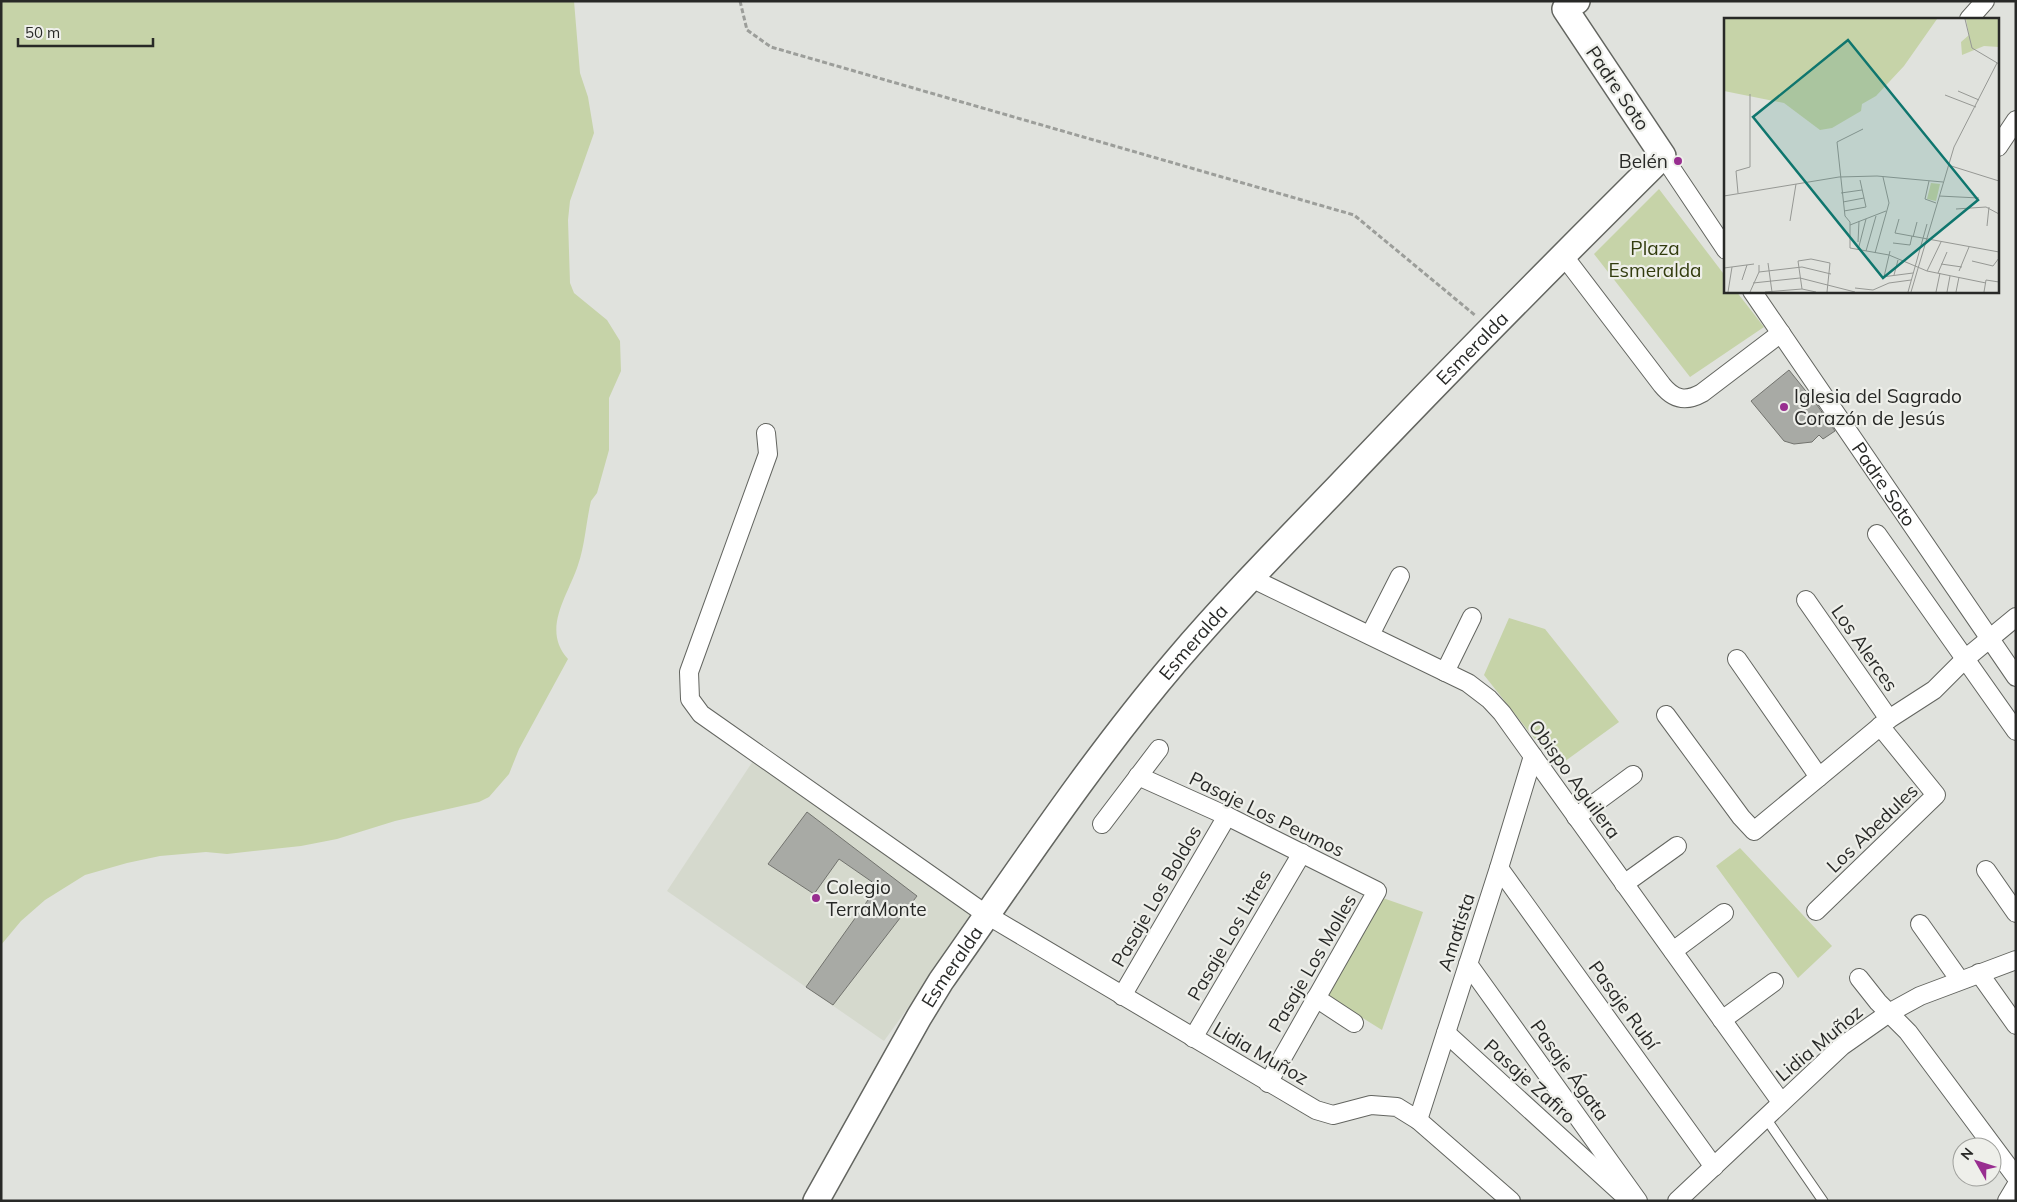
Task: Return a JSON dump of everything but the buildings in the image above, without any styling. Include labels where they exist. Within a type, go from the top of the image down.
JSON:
[{"type":"street","points":[[1970,18],[1985,1]]},
{"type":"street","name":"Padre Soto","points":[[1567,4],[1663,156],[1724,247]]},
{"type":"street","points":[[2000,144],[2016,120]]},
{"type":"street","name":"Esmeralda","points":[[816,1201],[941,981],[1106,749],[1140,705],[1213,619],[1384,438],[1663,156]]},
{"type":"street","points":[[1563,255],[1667,392],[1677,398],[1689,399],[1702,392],[1781,333]]},
{"type":"street","name":"Padre Soto","points":[[1753,292],[2016,677]]},
{"type":"street","name":"Lidia Muñoz","points":[[766,433],[768,454],[689,672],[690,699],[701,714],[987,915],[1316,1110],[1332,1115],[1372,1105],[1398,1107],[1418,1120],[1511,1201]]},
{"type":"street","name":"Padre Soto","points":[[1877,534],[2016,731]]},
{"type":"street","points":[[1370,635],[1400,576]]},
{"type":"street","name":"Obispo Aguilera","points":[[1251,578],[1468,683],[1490,698],[1781,1102]]},
{"type":"street","name":"Los Alerces","points":[[1806,600],[1885,723]]},
{"type":"street","points":[[1445,672],[1472,617]]},
{"type":"street","points":[[1666,715],[1741,817],[1754,831],[1885,723],[1934,690],[1965,659],[2016,617]]},
{"type":"street","points":[[1737,659],[1820,777]]},
{"type":"street","name":"Los Abedules","points":[[1816,911],[1936,796],[1885,723]]},
{"type":"street","points":[[1102,824],[1159,749]]},
{"type":"street","name":"Amatista","points":[[1418,1120],[1533,756]]},
{"type":"street","points":[[1576,817],[1633,775]]},
{"type":"street","name":"Pasaje Los Peumos","points":[[1138,776],[1227,816],[1377,891]]},
{"type":"street","name":"Pasaje Los Boldos","points":[[1122,996],[1227,816]]},
{"type":"street","points":[[1624,884],[1677,846]]},
{"type":"street","name":"Pasaje Los Litres","points":[[1193,1038],[1302,853]]},
{"type":"street","name":"Pasaje Rubí","points":[[1499,868],[1714,1167]]},
{"type":"street","points":[[1986,870],[2016,913]]},
{"type":"street","name":"Pasaje Los Molles","points":[[1268,1083],[1377,891]]},
{"type":"street","points":[[1673,951],[1724,913]]},
{"type":"street","points":[[1920,924],[1960,979]]},
{"type":"street","name":"Lidia Muñoz","points":[[1677,1201],[1842,1046],[1889,1013],[1920,996],[1960,979],[2016,960]]},
{"type":"street","name":"Pasaje Ágata","points":[[1468,964],[1638,1201]]},
{"type":"street","points":[[1979,973],[2016,1025]]},
{"type":"street","points":[[1859,978],[1908,1032],[2016,1177]]},
{"type":"street","points":[[1722,1020],[1774,982]]},
{"type":"street","points":[[1316,998],[1354,1022]]},
{"type":"street","name":"Pasaje Zafiro","points":[[1446,1033],[1630,1201]]},
{"type":"street","points":[[2007,1201],[2016,1186]]},
{"type":"lane","points":[[1765,1117],[1823,1201]]},
{"type":"path","points":[[740,1],[747,30],[771,47],[1354,215],[1492,329]]},
{"type":"shaded area","name":"Colegio TerraMonte","points":[[753,761],[977,912],[884,1041],[667,891]]},
{"type":"green space","points":[[1,1],[574,1],[580,73],[588,97],[594,133],[570,201],[568,220],[570,283],[574,293],[607,320],[620,341],[621,371],[609,398],[609,450],[597,493],[591,501],[584,541],[574,577],[559,612],[557,636],[560,648],[568,659],[519,749],[509,774],[489,797],[479,802],[395,821],[337,839],[301,846],[227,854],[206,852],[160,856],[85,875],[45,900],[21,921],[1,945]]},
{"type":"green space","name":"Plaza Esmeralda","points":[[1659,189],[1724,274],[1724,292],[1737,292],[1764,327],[1690,377],[1594,254]]},
{"type":"green space","points":[[1509,618],[1545,629],[1619,722],[1557,767],[1484,675]]},
{"type":"green space","points":[[1740,848],[1832,946],[1798,978],[1716,866]]},
{"type":"green space","points":[[1380,897],[1423,912],[1382,1030],[1324,994]]},
{"type":"place","name":"Belén","points":[[1678,161]]},
{"type":"place","name":"Iglesia del Sagrado Corazón de Jesús","points":[[1784,407]]},
{"type":"place","name":"Colegio TerraMonte","points":[[816,898]]}]
